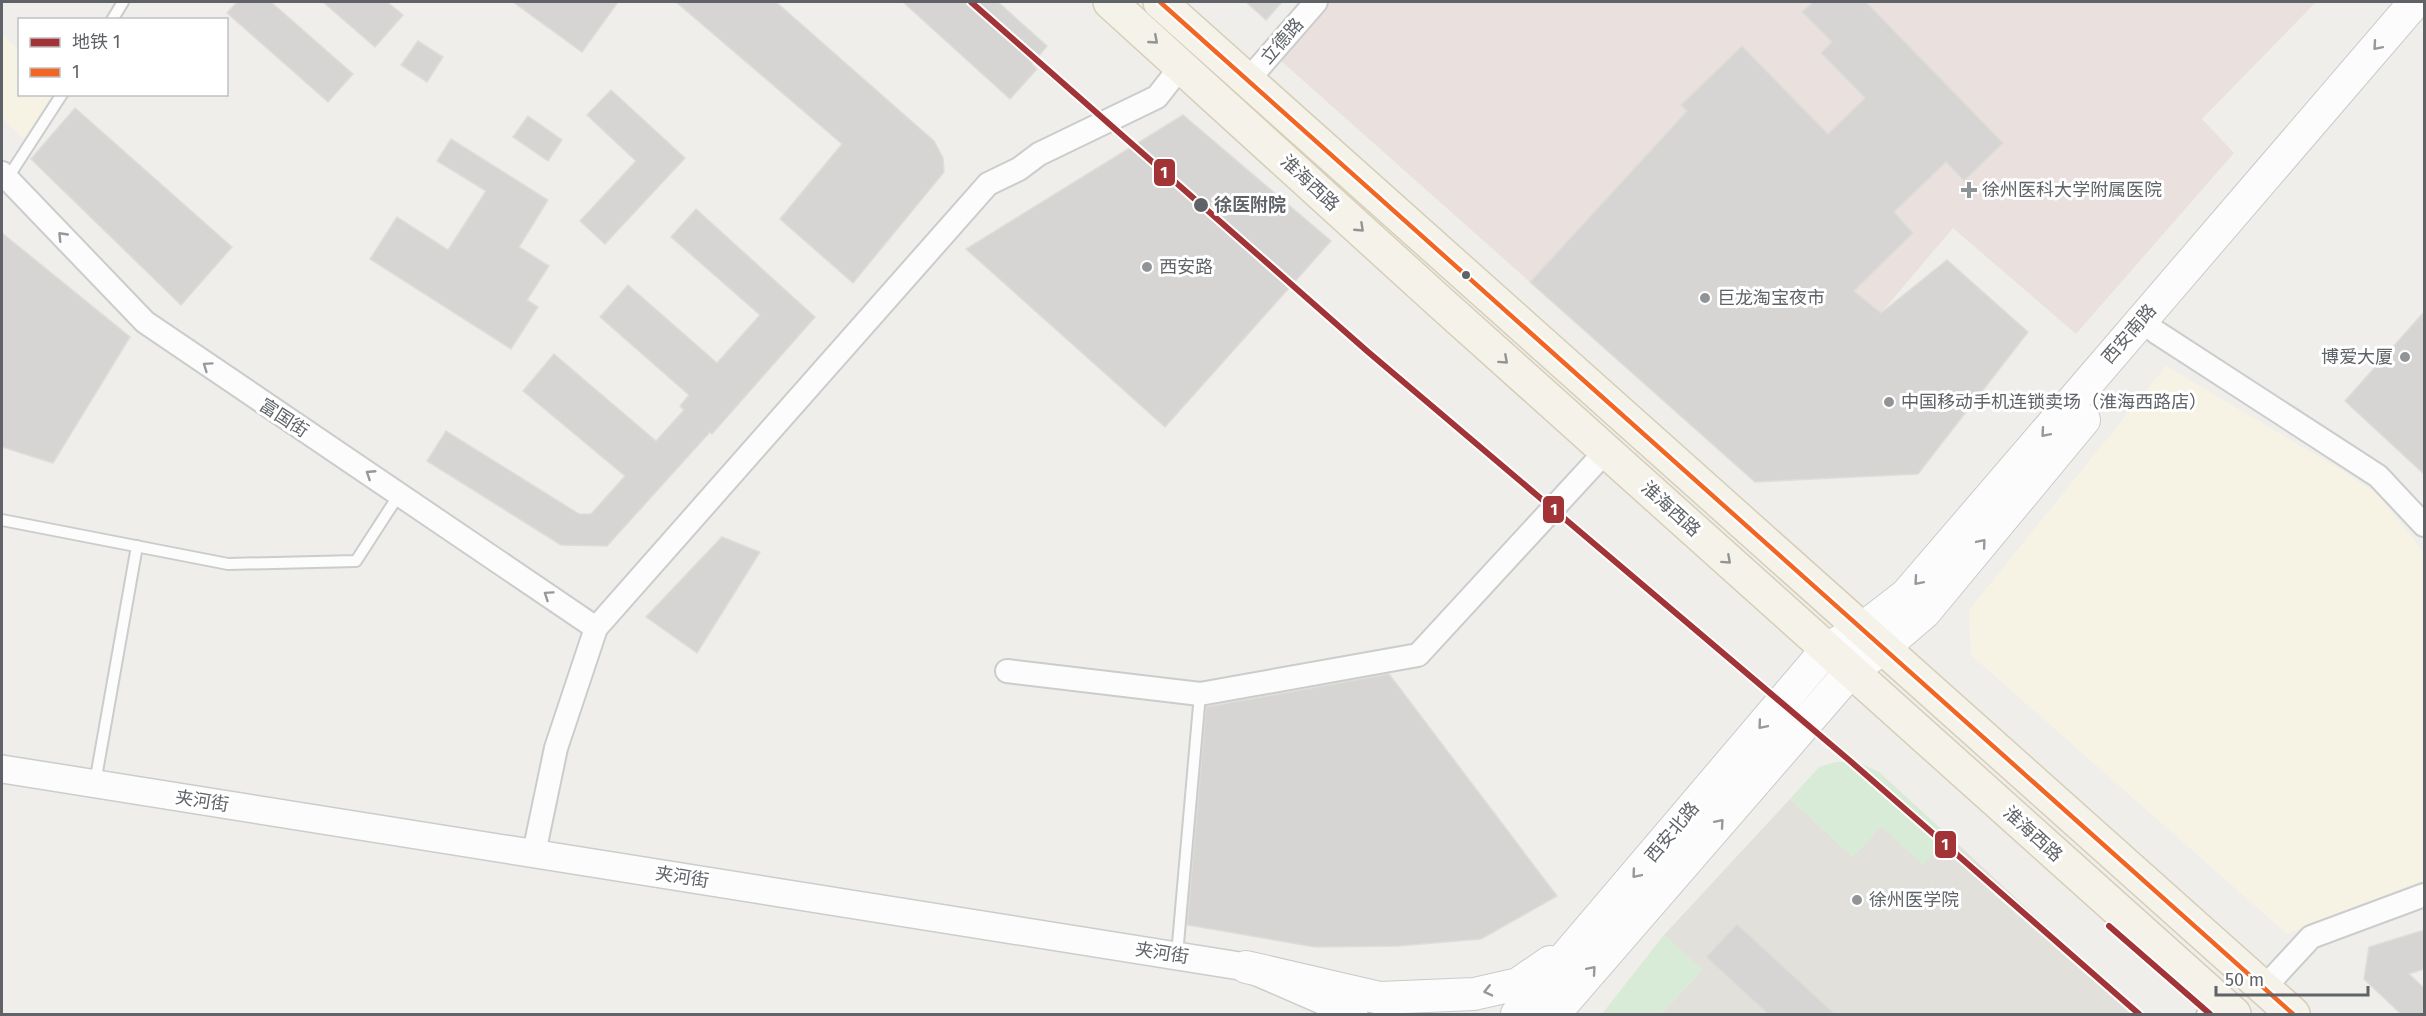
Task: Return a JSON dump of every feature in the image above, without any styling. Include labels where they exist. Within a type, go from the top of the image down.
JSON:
[{"type":"main road","name":"淮海西路","points":[[1110,2],[1827,649],[2218,1010]]},
{"type":"main road","name":"淮海西路","points":[[1160,2],[2293,1014]]},
{"type":"main road","name":"西安南路","points":[[1851,671],[1906,595],[2415,2]]},
{"type":"main road","name":"西安南路","points":[[1827,649],[1873,638],[1925,612],[2156,332],[2424,23]]},
{"type":"main road","name":"西安北路","points":[[1517,1014],[1827,649]]},
{"type":"main road","name":"西安北路","points":[[1554,1014],[1851,671]]},
{"type":"main road","points":[[1246,967],[1380,998],[1474,994],[1518,984],[1576,945]]},
{"type":"street","name":"立德路","points":[[1248,80],[1316,2]]},
{"type":"street","points":[[534,853],[556,748],[596,628],[987,184],[1019,169],[1039,154],[1157,98],[1182,65]]},
{"type":"street","name":"富国街","points":[[4,176],[145,322],[263,405],[400,493],[596,628]]},
{"type":"street","points":[[2156,332],[2378,476],[2424,525]]},
{"type":"street","points":[[1007,671],[1200,694],[1418,655],[1606,451]]},
{"type":"street","name":"夹河街","points":[[2,769],[1246,967],[1354,1014]]},
{"type":"street","points":[[2264,988],[2311,937],[2424,895]]},
{"type":"lane","points":[[113,18],[123,2]]},
{"type":"lane","points":[[4,176],[61,96]]},
{"type":"lane","points":[[2,520],[228,564],[356,561],[400,493]]},
{"type":"lane","points":[[95,784],[137,546]]},
{"type":"lane","points":[[1177,955],[1200,694]]},
{"type":"shaded area","name":"徐州医科大学附属医院","points":[[1315,2],[2316,2],[2202,119],[2234,153],[2076,334],[1953,228],[1881,313],[1668,132],[1530,282],[1271,52]]},
{"type":"shaded area","points":[[2,34],[18,49],[18,96],[51,96],[24,139],[2,118]]},
{"type":"shaded area","points":[[2166,366],[2348,474],[2379,496],[2424,553],[2424,880],[2287,934],[1971,655],[1969,610]]},
{"type":"shaded area","name":"徐州医学院","points":[[1790,799],[1853,857],[1881,826],[1923,864],[1949,836],[2137,1011],[2133,1014],[1661,1014],[1702,970],[1664,935]]},
{"type":"green space","points":[[1836,762],[1857,762],[1879,772],[1949,836],[1923,865],[1881,826],[1853,857],[1790,799],[1819,767]]},
{"type":"green space","points":[[1664,935],[1702,970],[1661,1014],[1602,1014]]},
{"type":"building","points":[[237,2],[271,2],[353,74],[328,102],[227,13]]},
{"type":"building","points":[[323,2],[387,2],[403,15],[375,47]]},
{"type":"building","points":[[513,2],[618,2],[582,52]]},
{"type":"building","points":[[676,2],[776,2],[934,141],[943,158],[944,172],[853,283],[780,219],[842,144]]},
{"type":"building","points":[[903,2],[998,2],[1047,46],[1032,64],[1037,69],[1010,99]]},
{"type":"building","points":[[1246,2],[1282,2],[1266,20]]},
{"type":"building","points":[[1813,2],[1866,2],[2003,143],[1964,181],[1946,162],[1894,212],[1913,233],[1854,291],[1881,313],[1947,260],[2028,332],[1918,474],[1755,482],[1530,282],[1687,111],[1681,105],[1742,46],[1828,134],[1865,98],[1821,53],[1832,42],[1802,12]]},
{"type":"building","points":[[418,41],[443,57],[427,82],[401,65]]},
{"type":"building","points":[[611,90],[685,158],[605,244],[580,221],[636,161],[587,115]]},
{"type":"building","points":[[75,108],[232,247],[181,305],[31,159]]},
{"type":"building","name":"西安路","points":[[1183,115],[1331,241],[1165,427],[966,249]]},
{"type":"building","points":[[528,116],[562,140],[548,161],[513,137]]},
{"type":"building","points":[[451,139],[548,200],[519,247],[549,266],[527,300],[538,307],[511,349],[370,259],[397,217],[448,250],[486,191],[437,161]]},
{"type":"building","points":[[696,209],[815,317],[712,434],[710,432],[607,546],[561,545],[427,461],[446,431],[579,514],[591,514],[625,476],[523,391],[554,354],[656,441],[684,410],[680,406],[689,395],[600,317],[628,285],[717,363],[760,315],[671,237]]},
{"type":"building","points":[[2,233],[130,337],[53,463],[2,447]]},
{"type":"building","name":"博爱大厦","points":[[2424,312],[2424,474],[2345,401]]},
{"type":"building","points":[[722,537],[760,552],[697,653],[646,617]]},
{"type":"building","points":[[1389,674],[1557,896],[1481,939],[1398,946],[1315,947],[1187,925],[1206,707]]},
{"type":"building","points":[[1737,924],[1835,1014],[1768,1014],[1706,957]]},
{"type":"building","points":[[2424,930],[2424,969],[2409,974],[2424,988],[2424,1014],[2401,1014],[2364,979],[2369,947]]},
{"type":"metro line","name":"1","points":[[971,2],[1367,351],[1849,760],[2139,1014]]},
{"type":"metro line","name":"1","points":[[2109,926],[2210,1014]]},
{"type":"transit line","name":"1","points":[[1160,2],[2293,1014]]},
{"type":"place","name":"徐州医科大学附属医院","points":[[1969,190]]},
{"type":"place","name":"徐医附院","points":[[1201,205]]},
{"type":"place","name":"西安路","points":[[1147,267]]},
{"type":"place","name":"巨龙淘宝夜市","points":[[1705,298]]},
{"type":"place","name":"博爱大厦","points":[[2405,357]]},
{"type":"place","name":"中国移动手机连锁卖场（淮海西路店）","points":[[1889,402]]},
{"type":"place","name":"徐州医学院","points":[[1857,900]]}]
